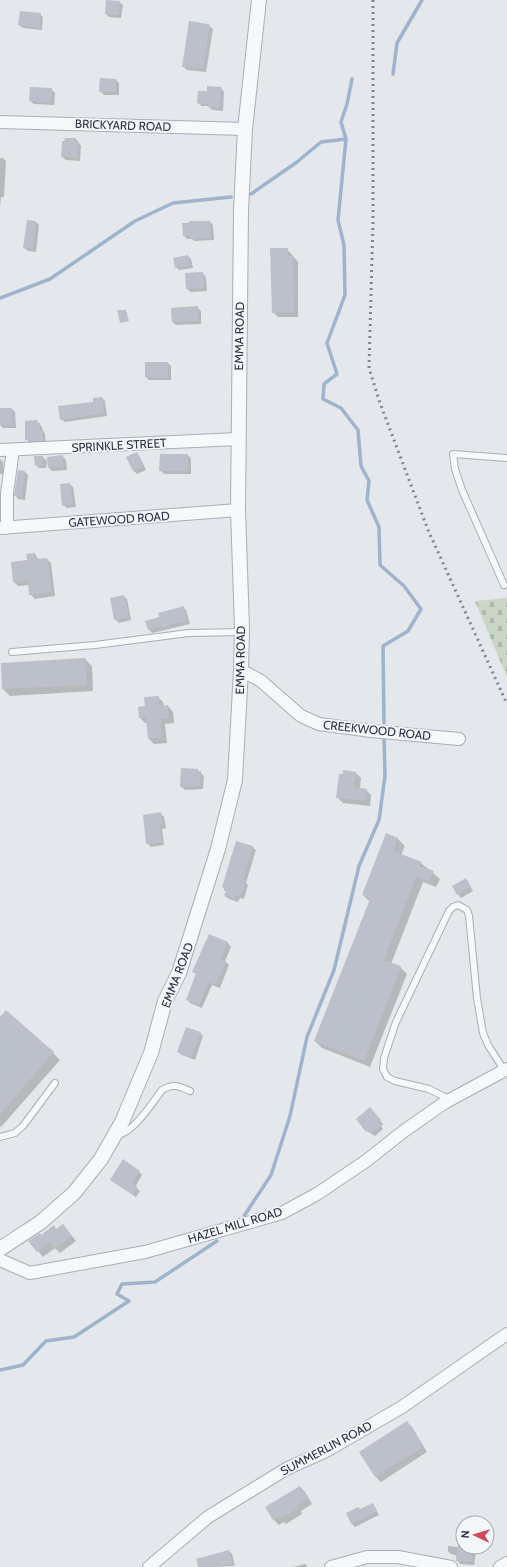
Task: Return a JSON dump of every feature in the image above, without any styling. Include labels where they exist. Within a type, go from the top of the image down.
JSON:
[{"type":"street","name":"EMMA ROAD","points":[[0,1249],[41,1222],[74,1193],[101,1159],[122,1122],[150,1053],[165,1002],[180,973],[218,850],[235,780],[242,632],[238,510],[241,210],[245,129],[259,0]]},
{"type":"street","name":"BRICKYARD ROAD","points":[[0,122],[245,129]]},
{"type":"street","name":"SPRINKLE STREET","points":[[0,450],[238,439]]},
{"type":"street","points":[[3,528],[13,450]]},
{"type":"street","name":"GATEWOOD ROAD","points":[[3,528],[238,510]]},
{"type":"street","name":"CREEKWOOD ROAD","points":[[241,670],[262,681],[301,716],[319,724],[371,731],[459,739]]},
{"type":"street","name":"HAZEL MILL ROAD","points":[[0,1260],[30,1273],[144,1252],[282,1213],[317,1194],[366,1161],[404,1131],[451,1100],[505,1070]]},
{"type":"street","name":"SUMMERLIN ROAD","points":[[149,1567],[208,1517],[286,1469],[328,1450],[402,1407],[507,1334]]},
{"type":"street","points":[[331,1567],[367,1557],[390,1557],[451,1567]]},
{"type":"street","points":[[500,1567],[507,1563]]},
{"type":"lane","points":[[504,585],[462,490],[455,469],[453,454],[507,458]]},
{"type":"lane","points":[[12,652],[95,645],[189,633],[242,632]]},
{"type":"lane","points":[[451,1100],[429,1089],[395,1081],[387,1077],[383,1070],[384,1058],[396,1022],[449,911],[453,907],[458,906],[467,910],[469,916],[477,998],[483,1033],[488,1045],[505,1070]]},
{"type":"lane","points":[[0,1137],[15,1133],[23,1126],[55,1083]]},
{"type":"lane","points":[[115,1134],[122,1135],[131,1128],[162,1090],[169,1086],[177,1085],[190,1091]]},
{"type":"green space","points":[[507,598],[507,677],[475,601]]},
{"type":"building","points":[[106,0],[120,1],[118,15],[105,14]]},
{"type":"building","points":[[20,11],[41,13],[39,28],[18,25]]},
{"type":"building","points":[[189,21],[210,25],[203,69],[182,67]]},
{"type":"building","points":[[100,78],[116,79],[116,92],[99,92]]},
{"type":"building","points":[[207,86],[221,87],[220,108],[208,107],[208,104],[197,103],[198,91],[207,91]]},
{"type":"building","points":[[30,87],[52,88],[51,103],[29,101]]},
{"type":"building","points":[[65,138],[76,138],[76,141],[78,141],[77,158],[61,157],[62,141],[64,141]]},
{"type":"building","points":[[27,220],[36,221],[33,249],[23,248]]},
{"type":"building","points":[[189,221],[210,221],[211,238],[190,239],[190,236],[183,236],[182,223],[189,223]]},
{"type":"building","points":[[270,248],[288,248],[288,256],[293,255],[294,312],[272,313]]},
{"type":"building","points":[[188,255],[190,265],[175,268],[173,258]]},
{"type":"building","points":[[203,272],[204,288],[186,289],[185,273]]},
{"type":"building","points":[[198,306],[198,321],[172,322],[171,308]]},
{"type":"building","points":[[117,310],[126,310],[129,321],[120,323]]},
{"type":"building","points":[[145,362],[168,362],[168,378],[145,377]]},
{"type":"building","points":[[102,397],[104,413],[60,420],[58,406],[93,402],[93,398]]},
{"type":"building","points":[[0,408],[12,408],[13,425],[0,425]]},
{"type":"building","points":[[37,420],[37,423],[40,423],[40,430],[43,430],[43,441],[25,440],[25,421]]},
{"type":"building","points":[[137,452],[143,466],[133,471],[126,457]]},
{"type":"building","points":[[160,454],[188,454],[188,471],[159,471]]},
{"type":"building","points":[[63,455],[64,467],[48,468],[47,457]]},
{"type":"building","points":[[34,456],[43,456],[44,465],[35,466]]},
{"type":"building","points":[[18,470],[25,471],[22,497],[14,496]]},
{"type":"building","points":[[70,483],[73,504],[62,506],[60,484]]},
{"type":"building","points":[[35,553],[36,559],[47,558],[52,592],[29,595],[28,580],[13,582],[11,562],[27,560],[26,554]]},
{"type":"building","points":[[124,595],[129,617],[114,620],[110,598]]},
{"type":"building","points":[[184,606],[187,621],[148,630],[145,621],[159,617],[158,613]]},
{"type":"building","points":[[85,658],[87,685],[2,689],[1,663]]},
{"type":"building","points":[[159,696],[159,706],[168,705],[169,718],[161,719],[162,738],[148,739],[146,717],[139,718],[138,707],[145,706],[144,697]]},
{"type":"building","points":[[181,768],[198,769],[198,771],[201,771],[200,786],[180,787]]},
{"type":"building","points":[[343,770],[356,772],[354,787],[367,789],[365,801],[336,798],[339,774],[343,774]]},
{"type":"building","points":[[161,812],[163,825],[159,826],[162,842],[146,844],[143,815]]},
{"type":"building","points":[[386,833],[398,838],[393,851],[422,862],[420,866],[434,871],[429,881],[416,876],[384,960],[401,966],[364,1061],[314,1041],[370,899],[362,895]]},
{"type":"building","points":[[236,841],[253,846],[243,880],[246,881],[240,896],[236,895],[235,899],[224,896],[226,891],[224,891],[224,888],[222,887]]},
{"type":"building","points":[[466,878],[471,887],[457,895],[452,886]]},
{"type":"building","points":[[209,934],[228,942],[221,959],[226,961],[216,985],[209,982],[199,1005],[186,1000],[196,974],[192,972]]},
{"type":"building","points":[[6,1010],[54,1052],[0,1114],[0,1017]]},
{"type":"building","points":[[186,1027],[201,1032],[191,1057],[177,1052]]},
{"type":"building","points":[[370,1107],[381,1120],[378,1122],[381,1125],[371,1133],[368,1130],[366,1132],[356,1119]]},
{"type":"building","points":[[123,1159],[140,1171],[132,1183],[137,1187],[133,1195],[110,1180]]},
{"type":"building","points":[[63,1224],[72,1236],[55,1249],[50,1242],[37,1252],[28,1241],[40,1233],[41,1235],[54,1225],[56,1229]]},
{"type":"building","points":[[407,1421],[423,1447],[375,1477],[359,1452]]},
{"type":"building","points":[[300,1486],[308,1499],[297,1506],[298,1508],[280,1519],[279,1517],[273,1520],[265,1507]]},
{"type":"building","points":[[373,1503],[377,1511],[351,1524],[346,1513],[358,1507],[360,1509]]},
{"type":"building","points":[[229,1550],[233,1563],[219,1567],[198,1567],[196,1559]]},
{"type":"building","points":[[456,1555],[471,1555],[471,1562],[456,1561]]},
{"type":"waterway","points":[[393,74],[397,43],[422,0]]},
{"type":"waterway","points":[[352,79],[347,104],[341,122],[346,139],[338,220],[344,245],[345,295],[327,343],[337,374],[324,384],[323,399],[341,408],[358,430],[361,466],[369,481],[367,500],[379,527],[380,565],[404,586],[421,609],[408,631],[383,646],[384,723]]},
{"type":"waterway","points":[[251,194],[297,162],[321,142],[346,139]]},
{"type":"waterway","points":[[0,298],[50,279],[135,221],[173,203],[231,197]]},
{"type":"waterway","points":[[244,1216],[271,1175],[290,1116],[307,1037],[334,970],[359,866],[379,820],[385,776],[384,737]]},
{"type":"waterway","points":[[0,1370],[23,1365],[46,1341],[74,1337],[129,1301],[117,1294],[122,1284],[155,1282],[217,1241]]},
{"type":"railway","points":[[373,0],[373,221],[369,368],[380,403],[428,530],[507,704]]}]
